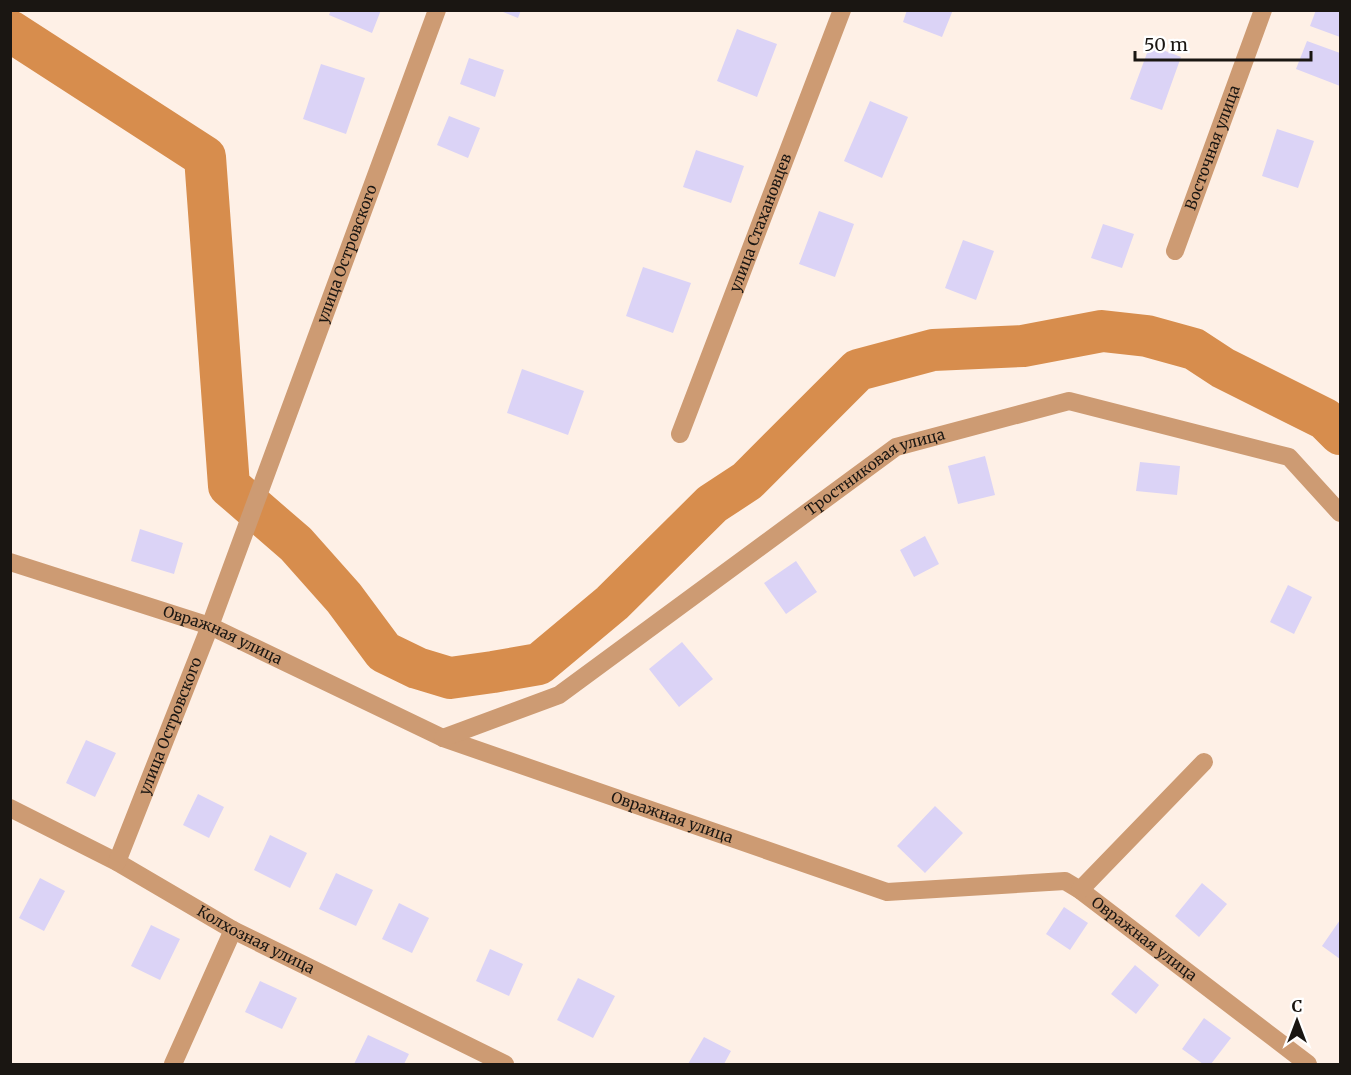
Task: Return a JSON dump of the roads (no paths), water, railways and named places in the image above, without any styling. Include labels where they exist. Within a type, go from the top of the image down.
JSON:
[{"type":"street","name":"улица Островского","points":[[117,862],[210,626],[437,10]]},
{"type":"street","name":"улица Стахановцев","points":[[680,434],[842,10]]},
{"type":"street","name":"Восточная улица","points":[[1175,251],[1263,10]]},
{"type":"street","name":"Тростниковая улица","points":[[443,738],[559,695],[896,447],[1069,401],[1289,457],[1341,513]]},
{"type":"street","name":"Овражная улица","points":[[10,562],[210,626],[443,738],[887,892],[1065,881],[1080,890],[1308,1065]]},
{"type":"street","points":[[1080,890],[1204,762]]},
{"type":"street","name":"Колхозная улица","points":[[10,808],[117,862],[233,930],[505,1065]]},
{"type":"street","points":[[173,1065],[233,930]]},
{"type":"waterway","points":[[10,31],[205,157],[229,486],[296,544],[344,598],[384,652],[417,668],[450,678],[539,664],[612,603],[712,504],[747,481],[858,370],[933,350],[1023,346],[1102,331],[1147,336],[1194,349],[1223,368],[1325,419],[1340,434]]}]
